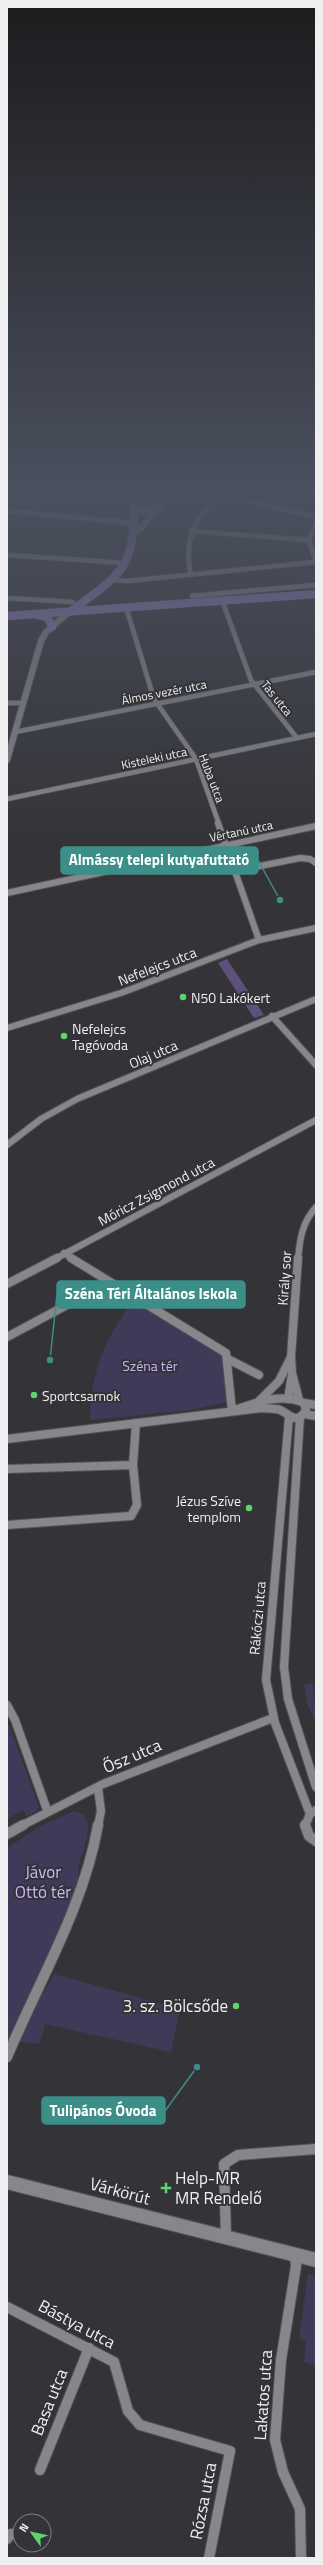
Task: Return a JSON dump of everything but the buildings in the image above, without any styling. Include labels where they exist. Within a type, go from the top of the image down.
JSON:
[{"type":"main road","points":[[7,616],[86,610]]},
{"type":"main road","points":[[23,614],[46,617],[50,620],[52,627]]},
{"type":"street","name":"Huba utca","points":[[127,610],[158,704],[196,759],[259,940]]},
{"type":"street","name":"Tas utca","points":[[226,610],[253,684],[297,738]]},
{"type":"street","points":[[7,760],[41,641],[52,627],[70,611]]},
{"type":"street","name":"Álmos vezér utca","points":[[15,732],[316,672]]},
{"type":"street","points":[[7,703],[23,703]]},
{"type":"street","name":"Kisteleki utca","points":[[7,798],[316,734]]},
{"type":"street","name":"Vértanú utca","points":[[7,893],[316,826]]},
{"type":"street","points":[[235,871],[300,858],[310,859],[316,863]]},
{"type":"street","name":"Nefelejcs utca","points":[[7,1028],[121,993],[259,940],[316,928]]},
{"type":"street","name":"Olaj utca","points":[[7,1145],[41,1119],[77,1099],[272,1016],[316,999]]},
{"type":"street","points":[[272,1016],[316,1065]]},
{"type":"street","name":"Móricz Zsigmond utca","points":[[7,1284],[316,1120]]},
{"type":"street","name":"Király sor","points":[[288,1399],[292,1373],[291,1357],[301,1229],[306,1218],[316,1207]]},
{"type":"street","points":[[64,1253],[221,1348],[228,1359],[232,1411]]},
{"type":"street","points":[[7,1337],[110,1282]]},
{"type":"street","name":"Király sor","points":[[258,1402],[279,1381],[291,1357]]},
{"type":"street","points":[[228,1359],[259,1376]]},
{"type":"street","name":"Király sor","points":[[292,1373],[301,1401]]},
{"type":"street","points":[[232,1411],[258,1402],[288,1399],[316,1405]]},
{"type":"street","points":[[281,1410],[282,1404],[288,1399]]},
{"type":"street","points":[[301,1401],[306,1410],[302,1415]]},
{"type":"street","points":[[7,1439],[261,1408],[281,1410],[289,1417],[302,1415],[316,1416]]},
{"type":"street","name":"Rákóczi utca","points":[[302,1415],[284,1667],[288,1700],[316,1787]]},
{"type":"street","name":"Rákóczi utca","points":[[289,1417],[266,1669],[267,1691],[274,1718],[313,1812],[305,1825],[306,1831],[316,1841]]},
{"type":"street","points":[[7,1525],[90,1521],[131,1516],[137,1505],[133,1466],[136,1423]]},
{"type":"street","points":[[7,1469],[133,1466]]},
{"type":"street","points":[[7,1705],[15,1720],[47,1810]]},
{"type":"street","name":"Ősz utca","points":[[7,1834],[47,1810],[98,1788],[274,1718]]},
{"type":"street","points":[[8,2054],[86,1873],[102,1804],[98,1788]]},
{"type":"street","points":[[226,2235],[224,2164],[238,2155],[316,2149]]},
{"type":"street","name":"Várkörút","points":[[7,2180],[226,2235],[316,2260]]},
{"type":"street","name":"Várkörút","points":[[226,2235],[316,2253]]},
{"type":"street","name":"Lakatos utca","points":[[294,2255],[296,2266],[281,2360],[275,2440],[284,2472],[300,2509],[301,2558]]},
{"type":"street","name":"Bástya utca","points":[[7,2307],[114,2362],[118,2368],[125,2406],[131,2418],[140,2425],[230,2451]]},
{"type":"street","name":"Basa utca","points":[[40,2470],[89,2348]]},
{"type":"street","name":"Rózsa utca","points":[[209,2558],[230,2451]]},
{"type":"green space","name":"Széna tér","points":[[137,1298],[222,1352],[225,1357],[228,1402],[192,1410],[90,1420],[93,1386],[102,1354],[117,1325]]},
{"type":"green space","points":[[313,1683],[316,1719],[314,1719],[310,1709],[308,1708],[304,1685]]},
{"type":"green space","points":[[9,1725],[39,1807],[37,1811],[26,1816],[23,1809],[7,1820],[7,1726]]},
{"type":"green space","name":"Jávor Ottó tér","points":[[74,1811],[82,1814],[87,1820],[88,1828],[78,1873],[81,1889],[7,2057],[7,1848],[40,1826]]},
{"type":"green space","points":[[54,1974],[180,2009],[171,2052],[45,2024],[40,2044],[17,2041]]},
{"type":"green space","points":[[308,2274],[316,2276],[316,2366],[304,2362],[306,2341],[299,2339]]},
{"type":"shaded area","points":[[227,959],[264,1015],[254,1018],[218,963]]},
{"type":"place","name":"Almássy telepi kutyafuttató","points":[[280,900]]},
{"type":"place","name":"N50 Lakókert","points":[[183,997]]},
{"type":"place","name":"Nefelejcs Tagóvoda","points":[[64,1036]]},
{"type":"place","name":"Széna Téri Általános Iskola","points":[[50,1360]]},
{"type":"place","name":"Sportcsarnok","points":[[34,1395]]},
{"type":"place","name":"Jézus Szíve templom","points":[[249,1508]]},
{"type":"place","name":"3. sz. Bölcsőde","points":[[236,2006]]},
{"type":"place","name":"Tulipános Óvoda","points":[[197,2067]]},
{"type":"place","name":"Help-MR MR Rendelő","points":[[166,2188]]}]
